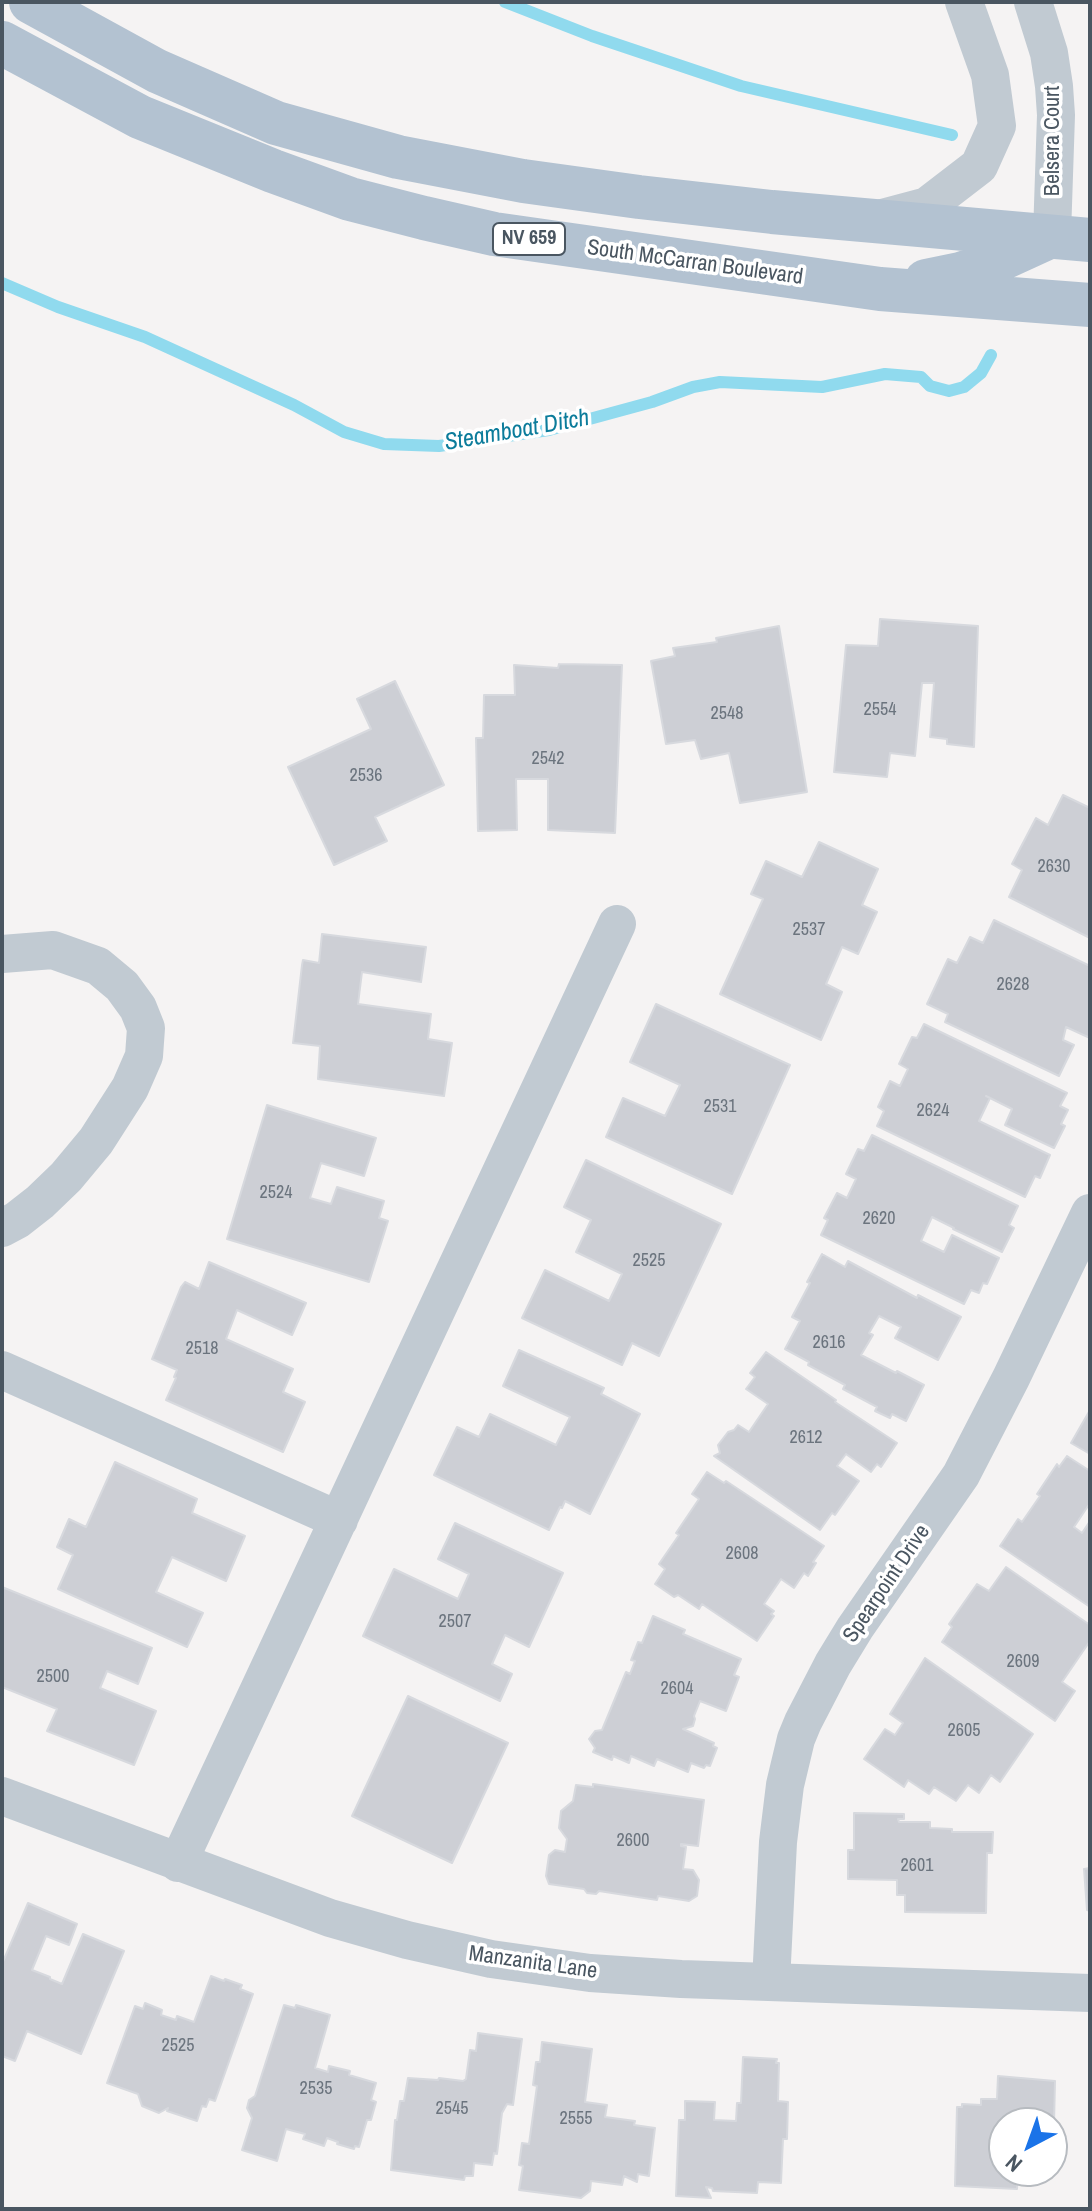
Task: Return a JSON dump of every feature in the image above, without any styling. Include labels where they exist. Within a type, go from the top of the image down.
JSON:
[{"type":"main road","points":[[31,2],[157,71],[276,123],[398,157],[593,191],[868,221],[1071,238]]},
{"type":"main road","name":"South McCarran Boulevard","points":[[2,43],[140,117],[273,171],[350,199],[494,234],[880,289],[1090,305]]},
{"type":"main road","points":[[880,289],[960,274],[1071,238]]},
{"type":"street","points":[[868,221],[927,206],[979,166],[997,126],[990,75],[964,2]]},
{"type":"street","name":"Belsera Court","points":[[1033,2],[1049,53],[1071,238]]},
{"type":"street","points":[[178,1863],[617,924]]},
{"type":"street","points":[[2,954],[53,950],[98,966],[122,986],[138,1008],[146,1028],[144,1056],[130,1088],[96,1141],[40,1202],[2,1228]]},
{"type":"street","name":"Spearpoint Drive","points":[[771,1982],[778,1842],[785,1785],[803,1722],[848,1640],[961,1475],[1090,1213]]},
{"type":"street","points":[[2,1370],[339,1520]]},
{"type":"street","name":"Manzanita Lane","points":[[2,1796],[330,1918],[491,1959],[590,1973],[1090,1993]]},
{"type":"building","points":[[880,619],[978,626],[974,747],[947,744],[947,739],[930,737],[934,683],[922,683],[915,756],[890,753],[887,777],[834,772],[846,645],[878,646]]},
{"type":"building","points":[[779,626],[807,792],[740,803],[729,753],[701,759],[695,740],[666,744],[651,661],[675,656],[673,648],[717,642],[716,638]]},
{"type":"building","points":[[559,664],[622,665],[615,833],[548,830],[548,779],[516,779],[517,830],[478,831],[476,738],[483,738],[484,695],[515,695],[514,665],[558,668]]},
{"type":"building","points":[[395,681],[444,785],[375,817],[387,841],[334,865],[288,767],[371,729],[357,699]]},
{"type":"building","points":[[1063,795],[1090,808],[1090,938],[1009,897],[1022,870],[1012,864],[1036,818],[1048,825]]},
{"type":"building","points":[[819,842],[878,869],[862,905],[877,912],[858,954],[842,947],[826,984],[842,992],[821,1040],[720,994],[763,899],[751,894],[766,861],[802,877]]},
{"type":"building","points":[[994,920],[1090,966],[1090,1038],[1066,1027],[1063,1040],[1074,1045],[1059,1076],[945,1022],[948,1014],[927,1004],[948,959],[957,963],[970,937],[983,943]]},
{"type":"building","points":[[322,934],[426,947],[421,982],[362,972],[358,1004],[431,1014],[428,1039],[452,1043],[444,1096],[318,1079],[320,1046],[293,1043],[303,960],[319,963]]},
{"type":"building","points":[[656,1004],[790,1065],[732,1194],[606,1137],[623,1098],[665,1116],[680,1085],[630,1062]]},
{"type":"building","points":[[924,1024],[1067,1093],[1060,1106],[1068,1110],[1061,1124],[1065,1126],[1054,1148],[1005,1125],[1012,1109],[990,1098],[979,1121],[1050,1155],[1040,1178],[1035,1176],[1025,1197],[877,1126],[884,1111],[878,1107],[890,1081],[900,1086],[908,1069],[899,1064],[912,1037],[917,1038]]},
{"type":"building","points":[[267,1105],[376,1138],[364,1176],[321,1163],[310,1198],[331,1204],[337,1187],[384,1201],[379,1218],[388,1221],[369,1282],[227,1239]]},
{"type":"building","points":[[872,1135],[1018,1206],[1009,1225],[1014,1228],[1002,1252],[932,1217],[921,1241],[944,1252],[952,1235],[999,1258],[987,1284],[983,1283],[979,1293],[971,1290],[964,1304],[821,1235],[828,1220],[824,1218],[837,1193],[847,1198],[856,1179],[846,1174],[858,1149],[864,1151]]},
{"type":"building","points":[[586,1160],[721,1224],[659,1356],[632,1343],[622,1365],[522,1318],[545,1270],[609,1301],[622,1274],[576,1252],[591,1220],[564,1207]]},
{"type":"building","points":[[822,1254],[845,1267],[848,1261],[917,1298],[918,1295],[961,1317],[938,1360],[895,1338],[901,1327],[879,1316],[869,1333],[873,1335],[861,1355],[924,1385],[906,1421],[875,1411],[877,1407],[843,1389],[845,1385],[785,1349],[800,1321],[792,1317]]},
{"type":"building","points":[[209,1262],[306,1303],[292,1335],[237,1310],[226,1339],[293,1369],[283,1392],[305,1402],[283,1452],[166,1400],[177,1370],[152,1359],[181,1287],[185,1282],[199,1289]]},
{"type":"building","points":[[519,1350],[604,1388],[601,1394],[640,1414],[590,1514],[565,1501],[549,1530],[434,1475],[457,1427],[479,1437],[490,1414],[556,1445],[570,1417],[503,1386]]},
{"type":"building","points":[[766,1352],[897,1443],[881,1467],[877,1464],[871,1472],[846,1454],[837,1466],[859,1481],[820,1530],[714,1456],[720,1453],[718,1445],[728,1432],[738,1425],[749,1432],[768,1404],[746,1389],[755,1377],[750,1373]]},
{"type":"building","points":[[1090,1410],[1090,1454],[1071,1443]]},
{"type":"building","points":[[1067,1456],[1090,1471],[1090,1503],[1074,1527],[1082,1533],[1090,1521],[1090,1607],[1000,1546],[1018,1519],[1022,1522],[1057,1464],[1059,1467]]},
{"type":"building","points":[[115,1462],[197,1499],[192,1513],[245,1536],[226,1581],[172,1557],[156,1592],[203,1613],[187,1647],[58,1589],[73,1555],[57,1547],[69,1519],[86,1527]]},
{"type":"building","points":[[707,1472],[724,1483],[726,1481],[824,1546],[808,1576],[804,1573],[794,1588],[781,1579],[764,1604],[774,1611],[771,1614],[774,1616],[757,1641],[702,1604],[699,1609],[655,1584],[665,1569],[659,1564],[699,1499],[692,1494]]},
{"type":"building","points":[[455,1523],[563,1573],[529,1647],[505,1635],[492,1664],[512,1674],[500,1701],[363,1636],[394,1569],[458,1599],[469,1574],[438,1559]]},
{"type":"building","points":[[1006,1567],[1090,1625],[1090,1641],[1062,1682],[1075,1691],[1055,1721],[942,1642],[952,1627],[949,1624],[977,1584],[989,1591]]},
{"type":"building","points":[[2,1587],[152,1648],[138,1684],[107,1671],[100,1688],[156,1711],[134,1765],[47,1731],[57,1709],[2,1687]]},
{"type":"building","points":[[653,1616],[685,1630],[683,1634],[741,1659],[734,1675],[739,1677],[726,1711],[700,1701],[693,1726],[683,1729],[714,1743],[713,1746],[717,1748],[710,1766],[704,1768],[691,1763],[688,1772],[657,1759],[654,1766],[631,1756],[629,1763],[593,1752],[595,1748],[589,1739],[595,1731],[602,1730],[626,1672],[630,1674],[635,1661],[631,1660],[638,1642],[642,1643]]},
{"type":"building","points":[[925,1658],[1033,1734],[1000,1782],[991,1775],[979,1793],[968,1785],[956,1801],[934,1787],[929,1794],[908,1780],[904,1787],[864,1759],[885,1729],[895,1735],[903,1723],[890,1714]]},
{"type":"building","points":[[408,1696],[508,1743],[452,1863],[352,1816]]},
{"type":"building","points":[[593,1784],[704,1800],[698,1846],[681,1844],[686,1847],[683,1869],[693,1870],[699,1880],[697,1896],[689,1901],[658,1896],[657,1900],[599,1891],[596,1894],[587,1893],[584,1889],[549,1884],[546,1876],[549,1855],[555,1850],[565,1852],[567,1839],[559,1828],[561,1811],[573,1801],[576,1785],[593,1787]]},
{"type":"building","points":[[854,1813],[904,1814],[904,1819],[898,1819],[899,1822],[930,1822],[930,1828],[952,1829],[952,1832],[993,1832],[992,1853],[987,1853],[986,1913],[905,1912],[905,1895],[897,1895],[897,1880],[848,1879],[848,1850],[854,1850]]},
{"type":"building","points":[[1090,1868],[1090,1911],[1087,1910],[1084,1869]]},
{"type":"building","points":[[28,1903],[77,1924],[69,1945],[46,1936],[32,1970],[50,1979],[62,1984],[83,1934],[124,1951],[81,2054],[27,2031],[15,2061],[2,2056],[2,1964]]},
{"type":"building","points":[[211,1976],[242,1985],[240,1989],[253,1994],[215,2101],[209,2099],[206,2107],[202,2106],[197,2121],[167,2111],[168,2108],[159,2113],[142,2106],[138,2094],[107,2083],[135,2006],[143,2009],[145,2003],[162,2010],[161,2015],[194,2022]]},
{"type":"building","points":[[284,2005],[295,2008],[296,2005],[330,2015],[315,2068],[328,2072],[329,2066],[350,2071],[349,2075],[376,2083],[371,2100],[376,2102],[359,2147],[355,2146],[354,2149],[327,2138],[324,2146],[303,2139],[305,2134],[286,2129],[277,2161],[242,2150],[252,2118],[247,2108],[249,2100],[255,2096]]},
{"type":"building","points":[[478,2033],[522,2039],[513,2105],[507,2104],[502,2113],[497,2154],[494,2153],[492,2165],[474,2163],[473,2176],[465,2176],[464,2180],[391,2170],[395,2120],[400,2101],[404,2101],[408,2078],[463,2081],[466,2079],[470,2050],[476,2051]]},
{"type":"building","points":[[542,2042],[592,2049],[585,2102],[607,2105],[605,2117],[635,2121],[634,2125],[655,2128],[649,2176],[638,2174],[637,2182],[624,2176],[622,2185],[591,2181],[590,2191],[581,2198],[519,2190],[523,2166],[519,2165],[522,2143],[529,2144],[537,2086],[533,2085]]},
{"type":"building","points":[[743,2057],[777,2059],[776,2063],[779,2063],[778,2101],[788,2102],[781,2183],[758,2182],[757,2193],[713,2191],[706,2187],[711,2198],[676,2196],[679,2120],[685,2120],[685,2101],[715,2102],[714,2120],[736,2121],[737,2103],[741,2103]]},
{"type":"building","points":[[998,2076],[1055,2081],[1054,2107],[988,2107],[988,2187],[1017,2189],[955,2186],[957,2107],[962,2107],[962,2104],[981,2105],[981,2099],[997,2099]]},
{"type":"waterway","name":"Steamboat Ditch","points":[[505,2],[592,36],[741,86],[952,135]]},
{"type":"waterway","name":"Steamboat Ditch","points":[[2,283],[58,307],[145,337],[294,405],[344,432],[384,444],[439,446],[549,430],[652,402],[693,387],[720,382],[822,387],[885,374],[921,377],[930,386],[949,391],[964,387],[981,373],[991,355]]}]
